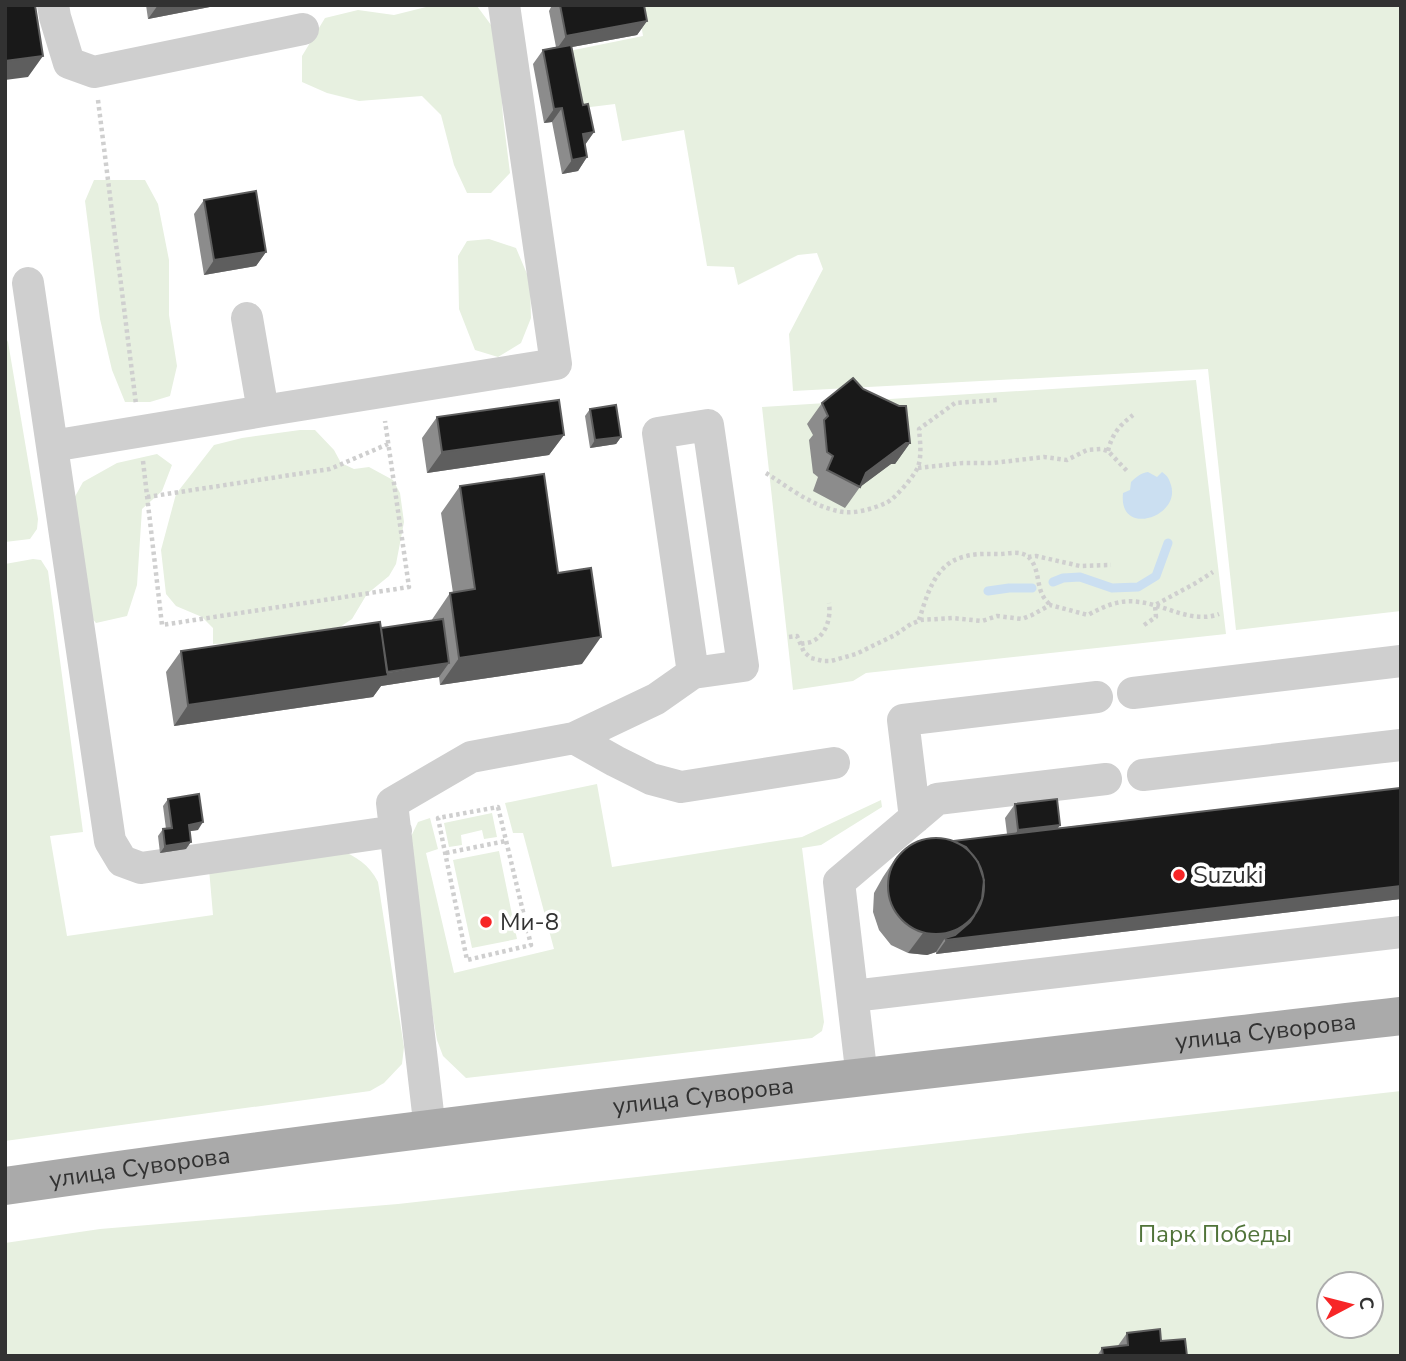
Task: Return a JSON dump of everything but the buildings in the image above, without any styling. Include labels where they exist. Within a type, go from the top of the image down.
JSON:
[{"type":"main road","name":"улица Суворова","points":[[5,1186],[430,1130],[1401,1016]]},
{"type":"lane","points":[[53,5],[69,63],[94,72],[303,29]]},
{"type":"lane","points":[[52,446],[556,364],[504,5]]},
{"type":"lane","points":[[28,283],[110,841],[122,861],[141,869],[396,831]]},
{"type":"lane","points":[[247,318],[263,411]]},
{"type":"lane","points":[[430,1130],[392,803],[471,757],[574,738],[656,699],[693,673],[743,666],[708,425],[658,433],[693,673]]},
{"type":"lane","points":[[1133,693],[1401,661]]},
{"type":"lane","points":[[915,818],[902,720],[1097,697]]},
{"type":"lane","points":[[574,738],[651,779],[681,787],[834,763]]},
{"type":"lane","points":[[1143,775],[1401,745]]},
{"type":"lane","points":[[862,1078],[839,882],[937,799],[1106,779]]},
{"type":"lane","points":[[853,996],[1401,932]]},
{"type":"path","points":[[766,473],[818,504],[840,512],[860,512],[888,502],[918,468],[921,453],[919,429],[955,403],[997,400]]},
{"type":"path","points":[[1108,451],[1111,439],[1132,415]]},
{"type":"path","points":[[147,497],[330,469],[388,443]]},
{"type":"path","points":[[918,468],[1044,457],[1067,460],[1087,450],[1101,449],[1108,451],[1127,471]]},
{"type":"path","points":[[919,621],[927,595],[941,569],[962,557],[1013,552],[1024,554],[1031,560],[1043,597],[1051,605],[1088,615],[1103,606],[1137,601],[1188,616],[1210,617],[1219,614]]},
{"type":"path","points":[[1028,557],[1036,556],[1080,566],[1111,565]]},
{"type":"path","points":[[1155,605],[1213,572]]},
{"type":"path","points":[[800,644],[814,641],[828,624],[829,603]]},
{"type":"path","points":[[789,637],[797,636],[804,652],[811,658],[831,661],[878,644],[919,621],[952,618],[982,621],[997,616],[1022,619],[1051,605]]},
{"type":"path","points":[[1144,625],[1156,617],[1155,605]]},
{"type":"path","points":[[498,807],[531,945],[467,960],[445,853],[438,818],[498,807]]},
{"type":"path","points":[[445,853],[506,841]]},
{"type":"green space","points":[[434,5],[477,6],[497,33],[510,173],[491,193],[467,193],[454,165],[441,115],[422,96],[359,101],[327,93],[302,82],[302,56],[325,18],[358,10],[394,15]]},
{"type":"green space","points":[[638,5],[1401,5],[1401,611],[1236,630],[1208,369],[793,391],[789,334],[823,269],[817,253],[798,255],[738,285],[734,267],[707,266],[684,130],[622,141],[615,104],[574,109],[564,52],[643,36]]},
{"type":"green space","points":[[94,180],[145,180],[158,204],[169,260],[169,315],[177,366],[170,396],[150,402],[125,402],[112,370],[100,319],[85,201]]},
{"type":"green space","points":[[489,239],[516,248],[530,281],[531,318],[521,343],[498,357],[475,350],[459,309],[458,256],[467,241]]},
{"type":"green space","points":[[5,336],[38,519],[37,529],[30,539],[5,542]]},
{"type":"green space","points":[[1196,380],[1226,634],[866,673],[853,681],[793,690],[762,407]]},
{"type":"green space","points":[[300,430],[315,430],[334,450],[341,463],[354,469],[369,467],[393,480],[400,493],[404,522],[396,564],[389,576],[367,594],[352,619],[340,627],[241,643],[213,644],[213,628],[202,617],[176,606],[166,594],[161,550],[176,494],[214,445]]},
{"type":"green space","points":[[157,454],[172,465],[162,491],[142,509],[137,585],[127,616],[96,623],[87,612],[72,502],[83,482],[117,463]]},
{"type":"green space","points":[[41,560],[48,571],[83,832],[50,836],[67,936],[213,915],[209,869],[339,849],[362,862],[378,882],[404,1047],[402,1064],[384,1083],[370,1091],[5,1141],[5,564]]},
{"type":"green space","points":[[597,784],[612,867],[802,837],[881,800],[882,807],[821,845],[802,848],[824,1022],[822,1031],[812,1038],[466,1078],[443,1056],[437,1040],[404,851],[418,822],[430,818],[438,849],[426,853],[454,973],[554,949],[523,833],[513,833],[505,803]]},
{"type":"green space","points":[[492,813],[497,837],[484,839],[482,830],[461,835],[462,845],[449,847],[444,823]]},
{"type":"green space","points":[[499,851],[517,939],[472,948],[453,860]]},
{"type":"green space","name":"Парк Победы","points":[[1401,1091],[1401,1356],[5,1356],[5,1243],[100,1229],[398,1204]]},
{"type":"water","points":[[1148,472],[1157,477],[1162,472],[1166,475],[1172,496],[1167,506],[1159,513],[1139,519],[1130,515],[1124,507],[1123,493],[1130,490],[1131,482],[1135,478]]},
{"type":"waterway","points":[[1053,582],[1063,578],[1080,577],[1112,588],[1138,587],[1156,576],[1168,543]]},
{"type":"waterway","points":[[988,591],[1032,588]]},
{"type":"place","name":"Suzuki","points":[[1179,875]]},
{"type":"place","name":"Ми-8","points":[[486,922]]}]
